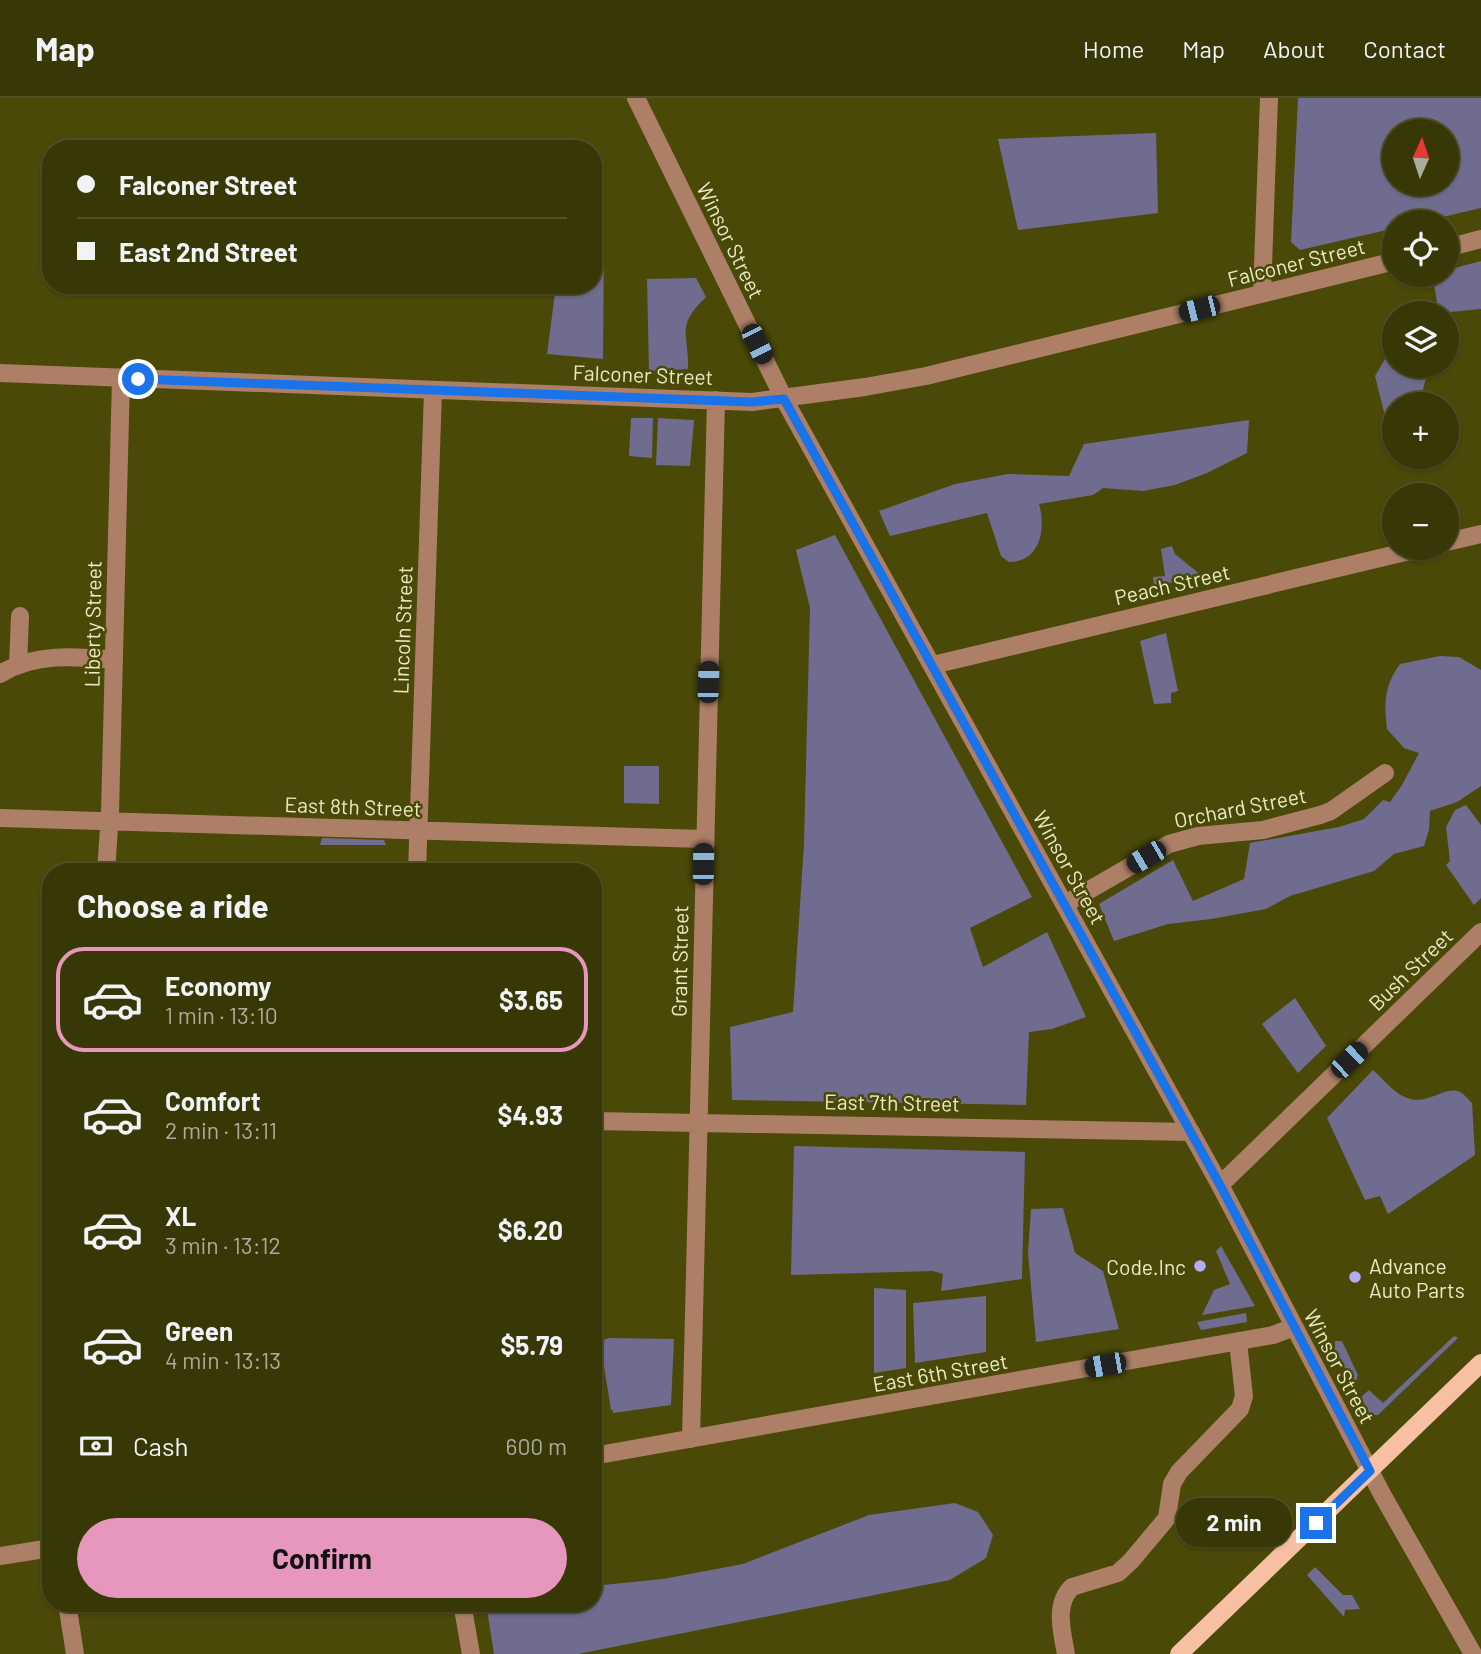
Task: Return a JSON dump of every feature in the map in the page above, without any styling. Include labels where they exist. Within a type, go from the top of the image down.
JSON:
[{"type":"main road","points":[[1179,1654],[1481,1363]]},
{"type":"street","name":"Winsor Street","points":[[636,98],[784,399],[1191,1132],[1370,1471],[1473,1654]]},
{"type":"street","points":[[1262,293],[1269,98]]},
{"type":"street","points":[[1459,245],[1481,239]]},
{"type":"street","name":"Falconer Street","points":[[0,373],[752,402],[926,376],[1382,264]]},
{"type":"street","name":"Liberty Street","points":[[106,863],[121,378]]},
{"type":"street","name":"Lincoln Street","points":[[417,863],[433,390]]},
{"type":"street","name":"Grant Street","points":[[691,1439],[716,400]]},
{"type":"street","points":[[1459,539],[1481,534]]},
{"type":"street","name":"Peach Street","points":[[933,665],[1382,558]]},
{"type":"street","points":[[18,665],[20,616]]},
{"type":"street","points":[[0,674],[35,660],[65,657],[114,660]]},
{"type":"street","name":"Orchard Street","points":[[1065,904],[1169,844],[1198,836],[1263,831],[1320,816],[1385,773]]},
{"type":"street","name":"East 8th Street","points":[[0,817],[704,839]]},
{"type":"street","name":"Bush Street","points":[[1220,1185],[1481,932]]},
{"type":"street","name":"East 7th Street","points":[[602,1121],[1191,1132]]},
{"type":"street","name":"East 6th Street","points":[[602,1454],[1238,1342],[1273,1335],[1294,1327]]},
{"type":"street","points":[[1066,1654],[1061,1608],[1068,1591],[1072,1587],[1118,1573],[1131,1561],[1167,1518],[1171,1485],[1179,1472],[1240,1409],[1244,1396],[1238,1342]]},
{"type":"street","points":[[0,1556],[42,1549]]},
{"type":"street","points":[[68,1612],[75,1654]]},
{"type":"street","points":[[464,1612],[471,1654]]},
{"type":"shaded area","points":[[1298,98],[1481,98],[1481,208],[1459,213],[1459,210],[1382,210],[1382,231],[1300,250],[1291,242]]},
{"type":"shaded area","points":[[1156,133],[1158,213],[1018,230],[998,139]]},
{"type":"shaded area","points":[[604,244],[603,359],[547,354],[555,294],[602,294]]},
{"type":"shaded area","points":[[1481,261],[1481,309],[1459,311],[1459,301],[1437,301],[1434,287],[1459,287],[1459,267]]},
{"type":"shaded area","points":[[696,278],[706,297],[696,307],[687,323],[688,369],[649,371],[647,279]]},
{"type":"shaded area","points":[[1382,364],[1382,378],[1426,378],[1423,392],[1382,392],[1382,404],[1375,376]]},
{"type":"shaded area","points":[[631,418],[653,418],[652,458],[629,456]]},
{"type":"shaded area","points":[[658,418],[694,420],[690,466],[656,465]]},
{"type":"shaded area","points":[[1249,420],[1247,453],[1207,473],[1175,485],[1143,491],[1103,488],[1093,495],[1039,504],[1042,523],[1039,542],[1028,556],[1020,560],[1009,562],[1001,556],[987,513],[890,536],[879,511],[955,484],[1008,474],[1069,476],[1084,444]]},
{"type":"shaded area","points":[[835,535],[1032,897],[970,928],[983,967],[1047,932],[1086,1017],[1052,1029],[1029,1032],[1026,1105],[732,1100],[730,1027],[793,1012],[804,844],[810,608],[796,550]]},
{"type":"shaded area","points":[[1172,546],[1175,554],[1201,575],[1154,587],[1153,577],[1165,576],[1161,549]]},
{"type":"shaded area","points":[[1166,633],[1178,691],[1171,693],[1171,703],[1154,704],[1140,641]]},
{"type":"shaded area","points":[[1440,656],[1459,657],[1481,670],[1481,786],[1457,802],[1430,811],[1429,830],[1424,846],[1394,854],[1374,871],[1290,896],[1266,909],[1168,924],[1114,941],[1099,904],[1173,860],[1193,901],[1244,879],[1250,843],[1339,827],[1364,819],[1383,800],[1390,802],[1419,753],[1404,748],[1387,729],[1388,687],[1400,664]]},
{"type":"shaded area","points":[[624,766],[659,766],[659,804],[624,803]]},
{"type":"shaded area","points":[[1466,805],[1481,825],[1481,898],[1474,905],[1446,865],[1450,861],[1446,827],[1455,810]]},
{"type":"shaded area","points":[[322,838],[384,840],[386,845],[320,845]]},
{"type":"shaded area","points":[[1295,998],[1326,1046],[1298,1073],[1262,1024]]},
{"type":"shaded area","points":[[1373,1070],[1407,1098],[1429,1098],[1454,1091],[1462,1093],[1472,1103],[1475,1155],[1388,1214],[1380,1196],[1365,1200],[1327,1118]]},
{"type":"shaded area","points":[[794,1146],[1025,1152],[1022,1279],[941,1291],[943,1274],[933,1271],[791,1275]]},
{"type":"shaded area","points":[[1063,1208],[1075,1253],[1103,1271],[1119,1329],[1036,1342],[1028,1253],[1031,1209]]},
{"type":"shaded area","points":[[1221,1246],[1255,1306],[1202,1315],[1214,1290],[1230,1284],[1216,1251]]},
{"type":"shaded area","points":[[874,1288],[906,1290],[906,1368],[874,1373]]},
{"type":"shaded area","points":[[986,1296],[986,1352],[915,1363],[913,1303]]},
{"type":"shaded area","points":[[1246,1313],[1247,1322],[1201,1330],[1197,1322]]},
{"type":"shaded area","points":[[1454,1336],[1458,1338],[1378,1415],[1370,1415],[1361,1397],[1369,1390],[1383,1403]]},
{"type":"shaded area","points":[[609,1338],[674,1339],[671,1405],[613,1413],[602,1340]]},
{"type":"shaded area","points":[[1335,1341],[1342,1341],[1358,1375],[1356,1381],[1351,1380],[1335,1349]]},
{"type":"shaded area","points":[[955,1503],[978,1512],[993,1535],[986,1558],[950,1580],[578,1654],[494,1654],[487,1612],[602,1612],[602,1585],[663,1579],[743,1564],[869,1515]]},
{"type":"shaded area","points":[[1315,1567],[1343,1595],[1352,1595],[1360,1609],[1345,1610],[1344,1617],[1307,1575]]},
{"type":"place","name":"Code.Inc","points":[[1200,1266]]},
{"type":"place","name":"Advance Auto Parts","points":[[1355,1277]]},
{"type":"route","points":[[138,379],[752,402],[784,399],[1220,1185],[1370,1471],[1316,1523]]}]
